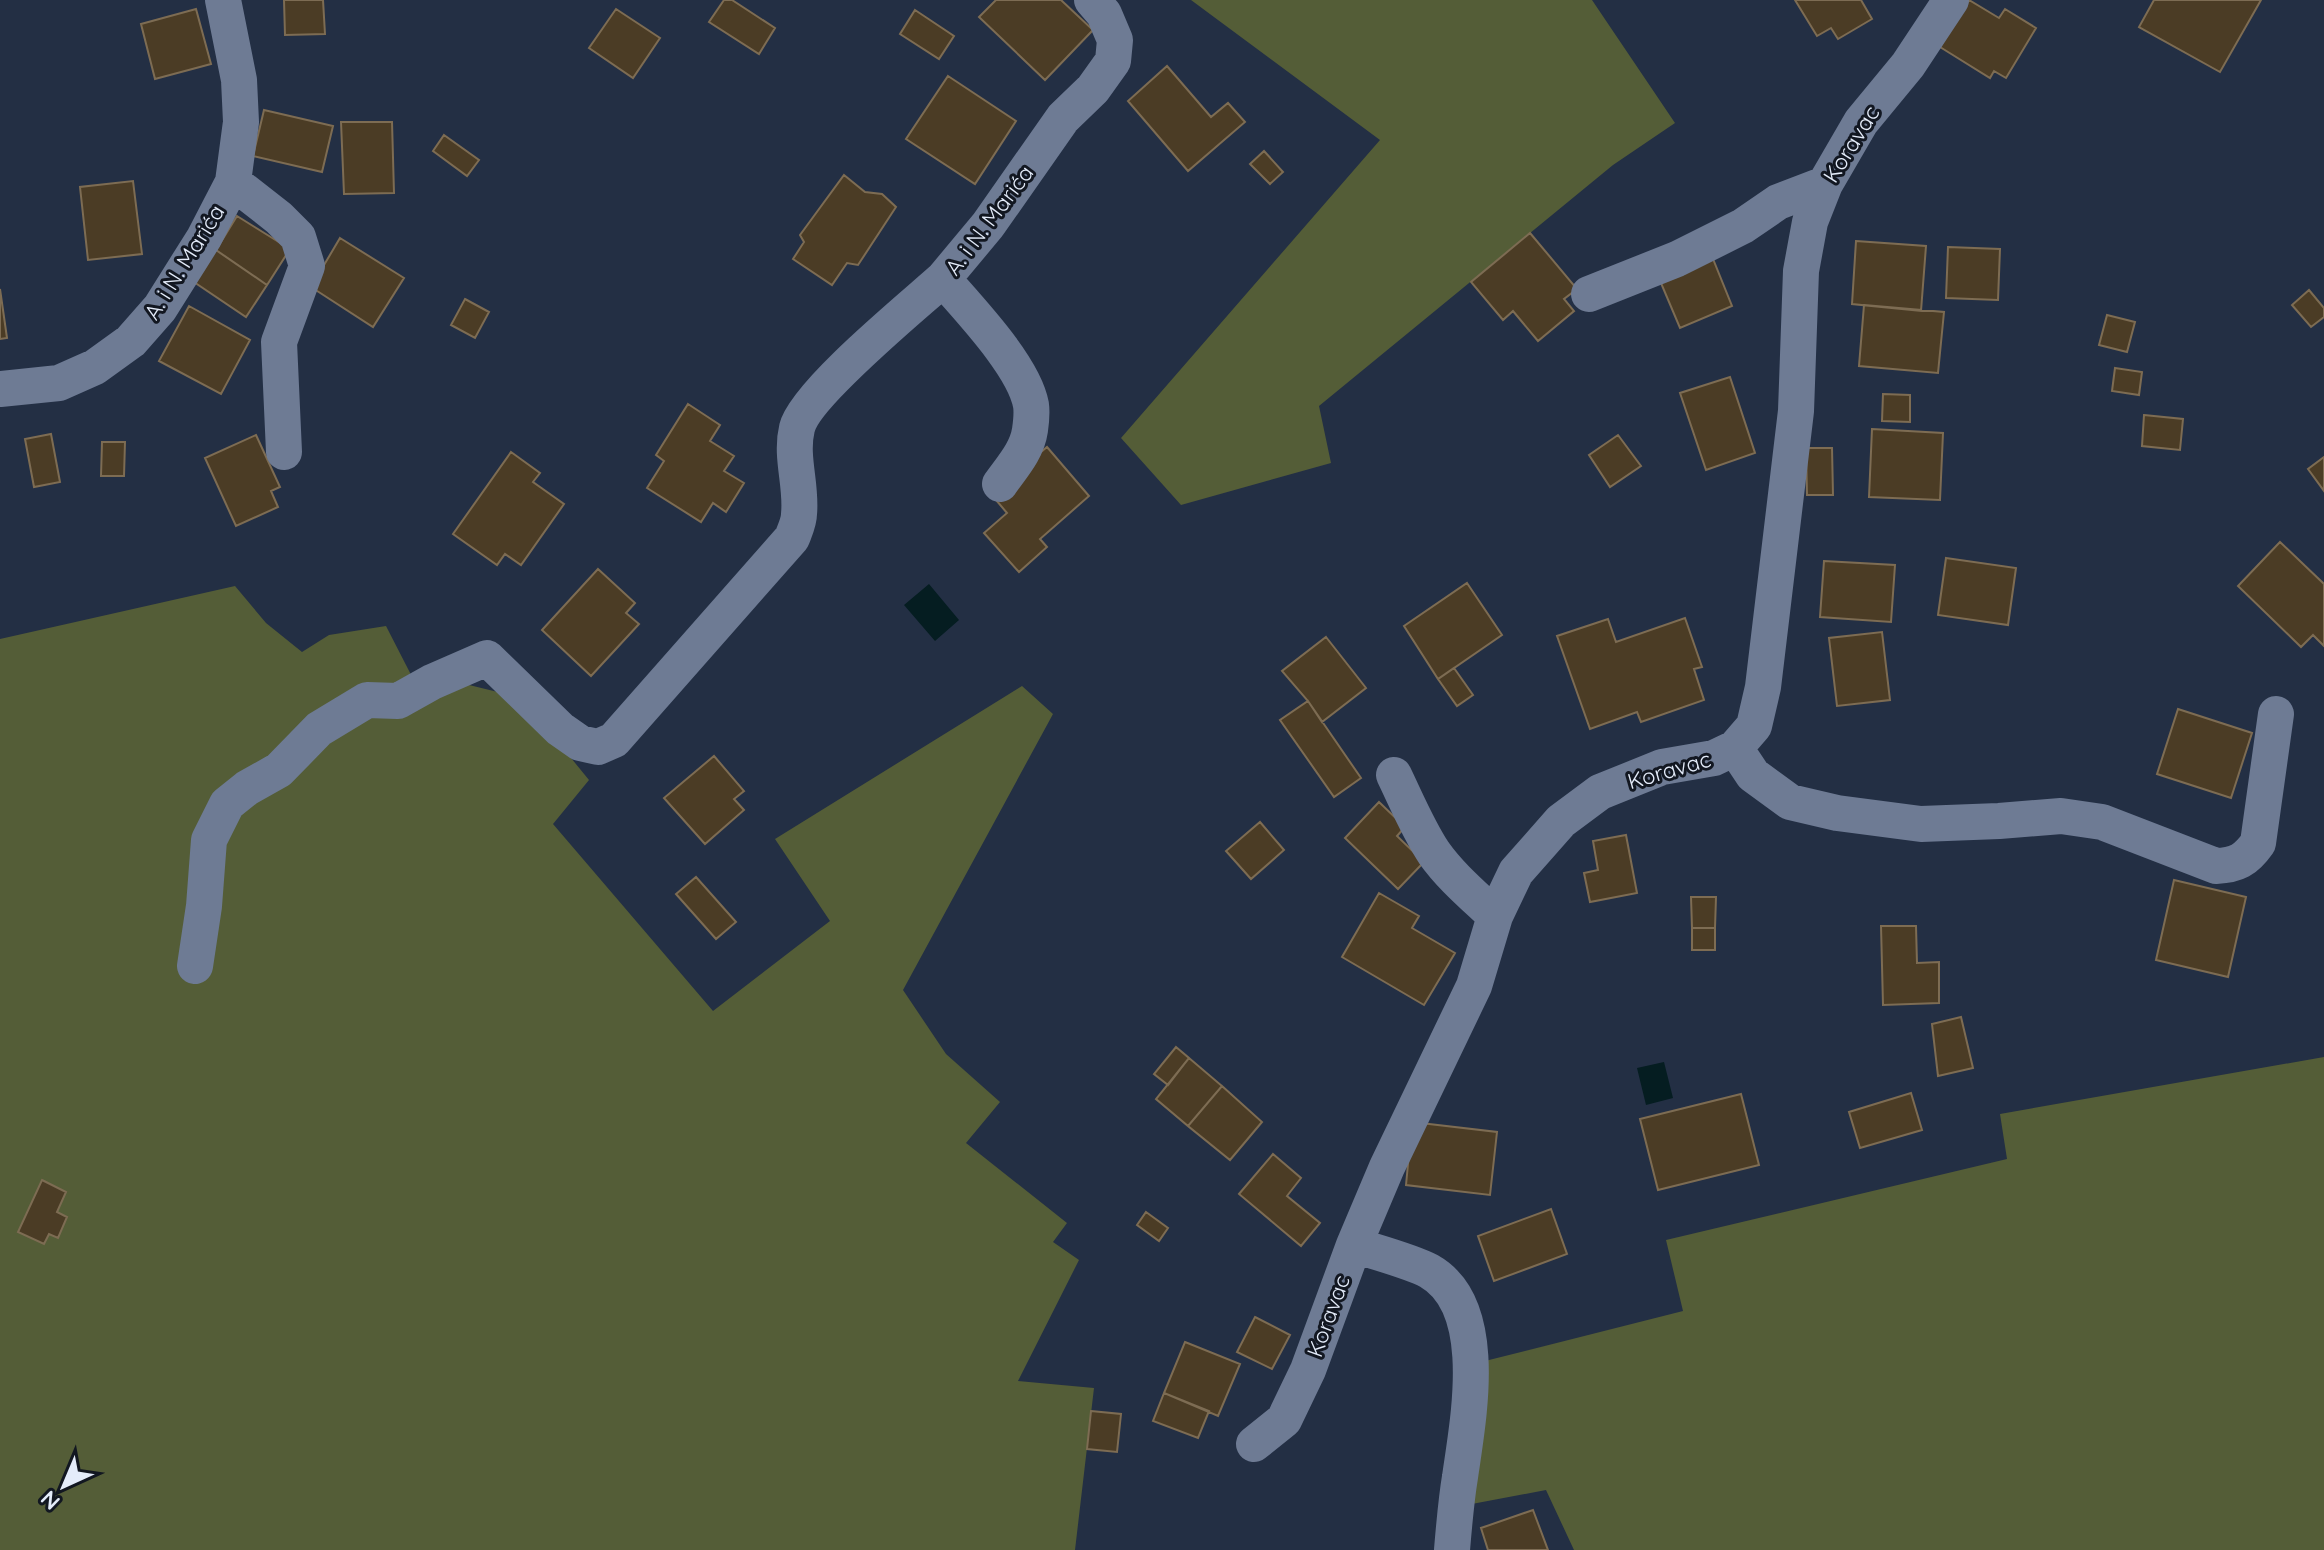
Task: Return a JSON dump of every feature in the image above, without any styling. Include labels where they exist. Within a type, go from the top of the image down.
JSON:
[{"type":"street","name":"A. i N. Marića","points":[[0,389],[59,383],[95,367],[131,341],[160,308],[204,238],[233,182],[241,122],[239,80],[223,0]]},
{"type":"street","name":"A. i N. Marića","points":[[1000,484],[1021,455],[1030,432],[1031,407],[1022,379],[983,324],[943,279],[988,225],[1063,118],[1093,89],[1113,61],[1115,40],[1104,14],[1092,0]]},
{"type":"street","name":"Koravac","points":[[1254,1444],[1284,1420],[1308,1370],[1354,1245],[1387,1167],[1474,986],[1495,916],[1516,872],[1561,821],[1600,792],[1662,767],[1714,758],[1735,748],[1754,726],[1763,687],[1796,411],[1801,271],[1810,222],[1825,184],[1861,122],[1908,65],[1951,0]]},
{"type":"street","name":"A. i N. Marića","points":[[233,182],[298,237],[307,266],[279,342],[284,452]]},
{"type":"street","points":[[1589,294],[1677,259],[1743,226],[1778,202],[1825,184]]},
{"type":"street","points":[[195,966],[209,840],[227,804],[247,788],[279,770],[319,729],[367,700],[398,701],[487,658],[560,729],[580,743],[598,747],[614,740],[792,538],[799,516],[794,453],[797,425],[810,404],[854,359],[943,279]]},
{"type":"street","points":[[1735,748],[1753,775],[1790,802],[1805,806],[1921,824],[2061,816],[2102,822],[2216,866],[2233,865],[2247,859],[2258,843],[2276,714]]},
{"type":"street","points":[[1394,775],[1435,855],[1495,916]]},
{"type":"street","points":[[1354,1245],[1429,1272],[1450,1289],[1462,1312],[1472,1371],[1452,1550]]},
{"type":"green space","points":[[1191,0],[1592,0],[1675,123],[1613,165],[1319,406],[1331,463],[1181,505],[1121,438],[1380,140]]},
{"type":"green space","points":[[235,586],[266,623],[302,652],[329,635],[386,626],[425,702],[465,684],[522,698],[589,780],[553,824],[713,1011],[830,921],[775,839],[1022,686],[1053,714],[903,990],[946,1054],[1000,1102],[966,1143],[1067,1223],[1053,1242],[1079,1260],[1018,1381],[1094,1388],[1075,1550],[0,1550],[0,639]]},
{"type":"green space","points":[[2324,1057],[2324,1550],[1574,1550],[1546,1490],[1456,1507],[1477,1363],[1683,1311],[1666,1240],[2007,1159],[2000,1114]]},
{"type":"shaded area","points":[[929,584],[959,620],[935,641],[904,605]]},
{"type":"shaded area","points":[[1664,1062],[1673,1098],[1646,1105],[1637,1068]]},
{"type":"building","points":[[284,0],[323,0],[325,34],[285,35]]},
{"type":"building","points":[[724,0],[732,0],[775,28],[759,54],[709,22]]},
{"type":"building","points":[[996,0],[1061,0],[1093,30],[1045,80],[979,17]]},
{"type":"building","points":[[1795,0],[1861,0],[1872,19],[1838,39],[1831,28],[1817,36]]},
{"type":"building","points":[[1969,0],[1999,18],[2005,9],[2036,28],[2006,78],[1994,71],[1990,78],[1940,47]]},
{"type":"building","points":[[2154,0],[2261,0],[2220,72],[2139,27]]},
{"type":"building","points":[[196,9],[211,64],[155,79],[141,24]]},
{"type":"building","points":[[616,9],[660,38],[633,78],[589,48]]},
{"type":"building","points":[[915,10],[954,36],[939,59],[900,34]]},
{"type":"building","points":[[1167,66],[1211,117],[1228,103],[1245,122],[1188,171],[1128,101]]},
{"type":"building","points":[[948,76],[1016,121],[975,184],[906,139]]},
{"type":"building","points":[[264,110],[333,126],[322,172],[253,156]]},
{"type":"building","points":[[341,122],[392,122],[394,193],[344,194]]},
{"type":"building","points":[[444,135],[479,160],[467,176],[433,151]]},
{"type":"building","points":[[1264,151],[1283,172],[1270,184],[1250,164]]},
{"type":"building","points":[[844,175],[865,192],[882,194],[896,207],[858,265],[847,263],[832,285],[793,259],[804,242],[800,235]]},
{"type":"building","points":[[133,181],[142,254],[88,260],[80,187]]},
{"type":"building","points":[[237,216],[290,249],[267,285],[216,250]]},
{"type":"building","points":[[1530,233],[1577,289],[1564,299],[1574,311],[1538,341],[1513,311],[1503,320],[1471,282]]},
{"type":"building","points":[[340,238],[404,278],[373,327],[311,287]]},
{"type":"building","points":[[1856,241],[1926,246],[1921,311],[1852,304]]},
{"type":"building","points":[[210,246],[267,285],[246,317],[188,278]]},
{"type":"building","points":[[1948,247],[2000,249],[1998,300],[1946,298]]},
{"type":"building","points":[[1711,254],[1732,306],[1680,328],[1658,276]]},
{"type":"building","points":[[0,289],[7,338],[0,339]]},
{"type":"building","points":[[2309,290],[2324,308],[2324,317],[2311,327],[2292,305]]},
{"type":"building","points":[[465,299],[489,312],[475,338],[451,325]]},
{"type":"building","points":[[1864,305],[1944,312],[1938,373],[1859,366]]},
{"type":"building","points":[[189,306],[250,340],[221,394],[159,361]]},
{"type":"building","points":[[2107,315],[2135,322],[2127,352],[2099,345]]},
{"type":"building","points":[[2115,368],[2142,372],[2139,395],[2112,391]]},
{"type":"building","points":[[1730,377],[1755,453],[1706,470],[1680,393]]},
{"type":"building","points":[[1883,394],[1910,395],[1910,422],[1882,421]]},
{"type":"building","points":[[688,404],[720,425],[710,441],[734,456],[724,471],[744,483],[726,512],[713,503],[701,522],[647,488],[664,461],[656,455]]},
{"type":"building","points":[[2144,415],[2183,419],[2180,450],[2142,446]]},
{"type":"building","points":[[1872,429],[1943,433],[1940,500],[1869,497]]},
{"type":"building","points":[[51,434],[60,482],[34,487],[25,439]]},
{"type":"building","points":[[256,435],[280,487],[271,491],[278,507],[236,526],[205,458]]},
{"type":"building","points":[[1618,435],[1641,466],[1610,487],[1589,455]]},
{"type":"building","points":[[102,442],[125,442],[124,476],[101,476]]},
{"type":"building","points":[[1047,447],[1089,496],[1040,539],[1047,547],[1019,572],[984,533],[1007,513],[991,494]]},
{"type":"building","points":[[1806,448],[1832,448],[1833,495],[1807,495]]},
{"type":"building","points":[[511,452],[540,473],[533,482],[564,504],[521,565],[505,554],[497,565],[453,534]]},
{"type":"building","points":[[2324,457],[2324,491],[2308,469]]},
{"type":"building","points":[[2280,542],[2324,584],[2324,646],[2313,635],[2301,647],[2238,586]]},
{"type":"building","points":[[1946,558],[2016,568],[2008,625],[1938,615]]},
{"type":"building","points":[[1824,561],[1895,565],[1891,622],[1820,617]]},
{"type":"building","points":[[598,569],[635,603],[626,613],[639,624],[591,676],[542,630]]},
{"type":"building","points":[[1467,583],[1502,635],[1438,679],[1404,626]]},
{"type":"building","points":[[1685,618],[1702,667],[1694,669],[1704,700],[1641,722],[1637,712],[1590,729],[1557,636],[1608,619],[1616,642]]},
{"type":"building","points":[[1882,632],[1890,700],[1837,706],[1829,638]]},
{"type":"building","points":[[1326,637],[1366,688],[1322,722],[1282,671]]},
{"type":"building","points":[[1454,668],[1473,695],[1457,706],[1438,679]]},
{"type":"building","points":[[1308,701],[1361,778],[1334,797],[1280,720]]},
{"type":"building","points":[[2178,709],[2252,733],[2231,798],[2157,774]]},
{"type":"building","points":[[714,756],[744,791],[734,799],[744,810],[705,844],[664,798]]},
{"type":"building","points":[[1379,802],[1405,827],[1397,836],[1424,862],[1398,889],[1345,838]]},
{"type":"building","points":[[1260,822],[1284,850],[1251,879],[1226,851]]},
{"type":"building","points":[[1626,835],[1637,893],[1590,902],[1584,873],[1598,870],[1593,841]]},
{"type":"building","points":[[696,877],[736,922],[716,939],[676,894]]},
{"type":"building","points":[[2174,880],[2246,897],[2228,977],[2156,960]]},
{"type":"building","points":[[1379,893],[1419,916],[1412,928],[1455,953],[1424,1005],[1342,957]]},
{"type":"building","points":[[1691,897],[1716,897],[1715,928],[1692,928]]},
{"type":"building","points":[[1881,926],[1916,926],[1917,963],[1939,962],[1939,1003],[1883,1005]]},
{"type":"building","points":[[1692,928],[1715,928],[1715,950],[1692,950]]},
{"type":"building","points":[[1961,1017],[1973,1068],[1938,1076],[1932,1024]]},
{"type":"building","points":[[1176,1047],[1189,1058],[1168,1085],[1154,1074]]},
{"type":"building","points":[[1189,1058],[1222,1086],[1188,1126],[1156,1099]]},
{"type":"building","points":[[1222,1086],[1262,1122],[1230,1160],[1188,1126]]},
{"type":"building","points":[[1911,1093],[1922,1130],[1860,1148],[1849,1112]]},
{"type":"building","points":[[1741,1094],[1759,1165],[1658,1190],[1640,1119]]},
{"type":"building","points":[[1412,1122],[1497,1132],[1490,1195],[1406,1185]]},
{"type":"building","points":[[1273,1154],[1301,1178],[1287,1196],[1320,1223],[1301,1246],[1239,1194]]},
{"type":"building","points":[[42,1180],[66,1192],[57,1212],[67,1217],[58,1238],[49,1234],[44,1244],[18,1232]]},
{"type":"building","points":[[1551,1209],[1567,1254],[1494,1281],[1478,1236]]},
{"type":"building","points":[[1146,1212],[1168,1228],[1159,1241],[1137,1225]]},
{"type":"building","points":[[1255,1317],[1290,1335],[1272,1369],[1237,1352]]},
{"type":"building","points":[[1185,1342],[1240,1364],[1218,1416],[1164,1393]]},
{"type":"building","points":[[1164,1393],[1209,1411],[1198,1438],[1153,1421]]},
{"type":"building","points":[[1091,1411],[1121,1414],[1117,1452],[1087,1449]]},
{"type":"building","points":[[1533,1510],[1548,1550],[1488,1550],[1481,1528]]}]
